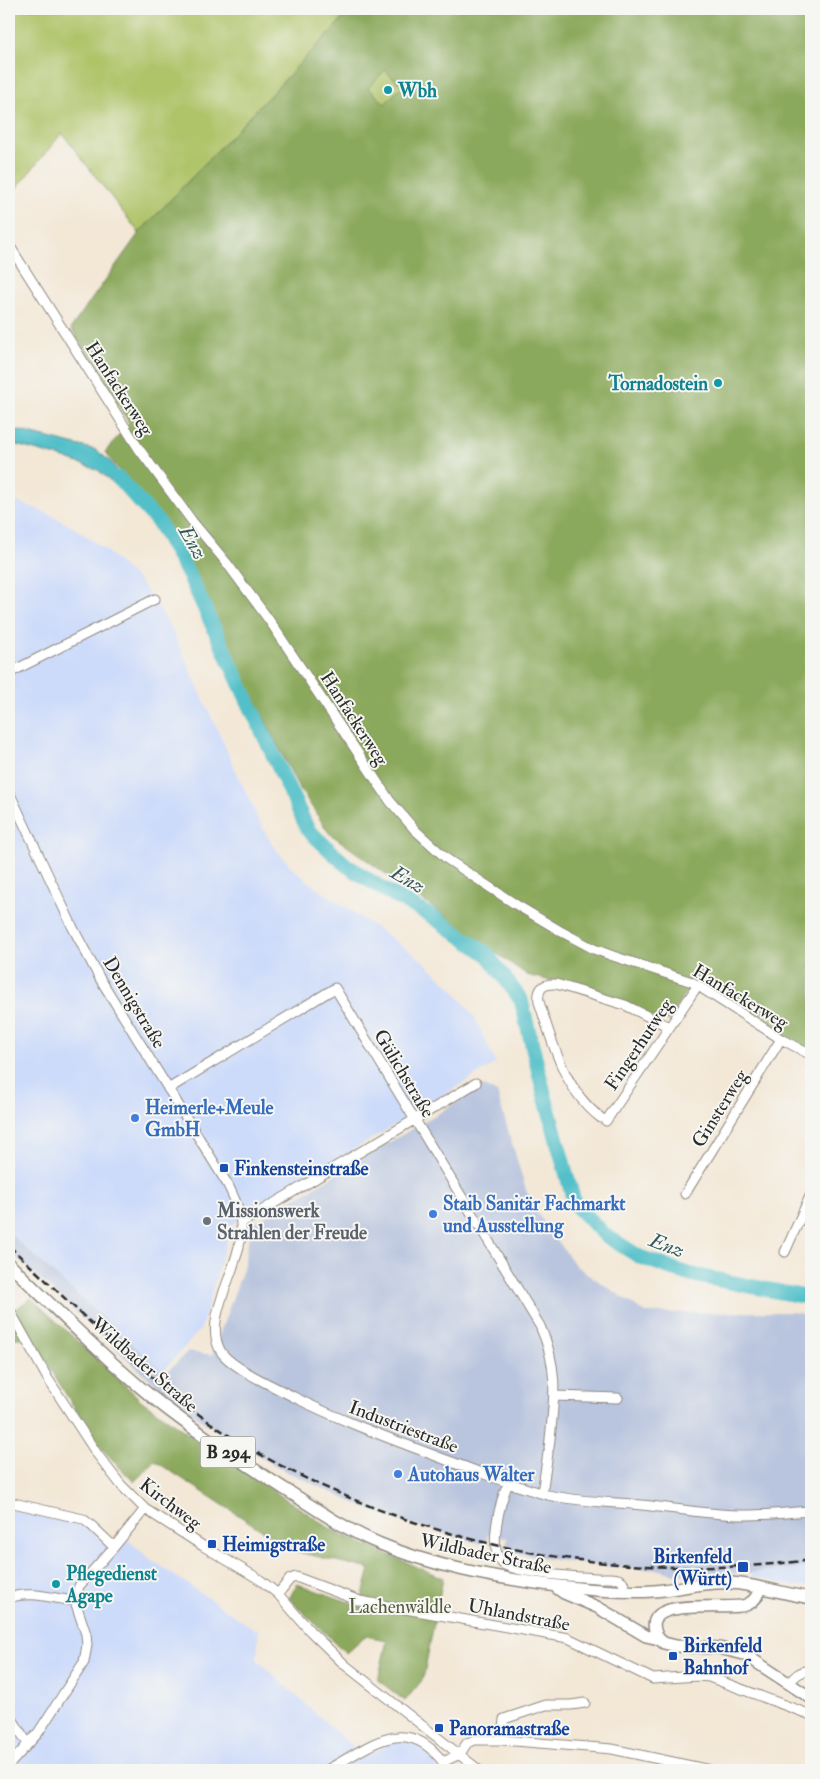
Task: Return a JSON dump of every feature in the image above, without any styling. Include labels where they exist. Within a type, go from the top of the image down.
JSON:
[{"type":"main road","name":"Wildbader Straße","points":[[9,1264],[129,1378],[176,1416],[236,1458],[351,1530],[376,1542],[453,1568],[552,1585],[624,1592],[658,1591],[714,1583],[731,1583],[811,1598]]},
{"type":"main road","points":[[552,1585],[564,1593],[597,1607],[646,1636],[659,1639]]},
{"type":"main road","points":[[760,1588],[755,1599],[747,1605],[665,1610],[654,1621],[655,1632],[664,1643],[676,1646],[718,1648],[744,1654],[811,1698]]},
{"type":"street","name":"Hanfackerweg","points":[[9,245],[139,449],[269,620],[390,801],[415,830],[447,858],[515,904],[562,932],[612,956],[678,976],[698,985],[781,1040],[811,1054]]},
{"type":"street","points":[[9,673],[155,599]]},
{"type":"street","name":"Dennigstraße","points":[[9,792],[69,919],[99,977],[230,1190],[236,1203],[241,1223]]},
{"type":"street","name":"Fingerhutweg","points":[[669,1027],[624,1005],[556,984],[547,984],[540,989],[538,995],[564,1071],[583,1101],[604,1120],[669,1027],[698,985]]},
{"type":"street","name":"Gülichstraße","points":[[168,1089],[335,988],[540,1326],[547,1343],[554,1370],[555,1396],[542,1493]]},
{"type":"street","name":"Ginsterweg","points":[[685,1194],[781,1040]]},
{"type":"street","points":[[241,1223],[476,1083]]},
{"type":"street","points":[[784,1252],[811,1194]]},
{"type":"street","name":"Industriestraße","points":[[241,1223],[241,1235],[236,1261],[214,1325],[216,1342],[225,1357],[276,1388],[327,1413],[401,1443],[542,1493],[597,1503],[631,1504],[740,1515],[811,1511]]},
{"type":"street","name":"Kirchweg","points":[[9,1309],[48,1379],[97,1454],[121,1485],[145,1508],[278,1594],[310,1631],[345,1665],[480,1770]]},
{"type":"street","points":[[555,1396],[618,1398]]},
{"type":"street","points":[[508,1482],[496,1521],[496,1551],[502,1563],[514,1569],[582,1578],[617,1579],[624,1585],[624,1592]]},
{"type":"street","points":[[9,1502],[83,1519],[114,1547]]},
{"type":"street","points":[[9,1765],[38,1733],[84,1662],[87,1644],[86,1634],[75,1601],[79,1586],[114,1547],[145,1508]]},
{"type":"street","name":"Uhlandstraße","points":[[278,1594],[290,1579],[296,1577],[360,1601],[568,1638],[653,1679],[709,1677],[811,1715]]},
{"type":"street","points":[[9,1598],[17,1595],[33,1595],[75,1601]]},
{"type":"street","points":[[789,1683],[796,1675],[803,1671],[811,1670]]},
{"type":"street","points":[[502,1740],[504,1719],[546,1705],[571,1705],[585,1702]]},
{"type":"street","points":[[9,1714],[28,1744]]},
{"type":"street","points":[[327,1770],[377,1742],[393,1736],[411,1737],[418,1740],[438,1755],[444,1766],[460,1754],[467,1743],[475,1740],[502,1740],[612,1749],[710,1770]]},
{"type":"shaded area","points":[[9,499],[45,512],[76,529],[104,549],[138,580],[154,600],[172,630],[259,821],[272,844],[292,868],[314,886],[422,960],[453,989],[475,1018],[496,1063],[231,1225],[201,1329],[162,1372],[9,1233]]},
{"type":"shaded area","points":[[484,1086],[497,1093],[526,1190],[537,1213],[576,1266],[646,1313],[792,1312],[811,1315],[811,1567],[705,1575],[597,1566],[505,1550],[508,1538],[489,1534],[486,1545],[403,1522],[363,1507],[279,1468],[205,1423],[139,1370],[9,1251],[9,1233],[165,1374],[188,1351],[212,1355],[243,1269],[251,1225]]},
{"type":"shaded area","points":[[9,1509],[80,1525],[89,1530],[117,1554],[128,1540],[150,1559],[256,1630],[259,1627],[257,1660],[353,1747],[361,1758],[396,1741],[413,1743],[433,1758],[439,1770],[9,1770]]},
{"type":"shaded area","points":[[811,1567],[811,1586],[796,1586],[752,1577],[752,1573]]},
{"type":"green space","points":[[9,9],[352,9],[139,233],[62,133],[9,197]]},
{"type":"green space","points":[[352,9],[811,9],[811,1052],[761,1024],[764,1020],[740,1005],[736,1008],[698,984],[683,996],[669,1020],[659,1019],[551,981],[527,975],[329,833],[297,784],[190,571],[162,524],[105,452],[129,423],[71,328],[139,233]],"holes":[[[385,70],[402,86],[385,104],[368,88]]]},
{"type":"green space","points":[[385,70],[402,86],[385,104],[368,88]]},
{"type":"green space","name":"Lachenwäldle","points":[[31,1298],[142,1401],[200,1442],[334,1531],[443,1578],[423,1679],[405,1701],[378,1680],[387,1640],[365,1636],[346,1653],[289,1599],[297,1584],[360,1606],[370,1569],[294,1551],[155,1461],[134,1482],[103,1450],[72,1404],[32,1338],[9,1338],[9,1314]]},
{"type":"water","points":[[9,428],[96,450],[111,462],[132,491],[126,494],[98,470],[64,458],[9,443]]},
{"type":"waterway","name":"Enz","points":[[118,478],[159,523],[190,577],[308,830],[346,865],[386,891],[433,917],[487,954],[521,1000],[575,1205],[605,1235],[640,1257],[688,1274],[811,1298]]},
{"type":"railway","points":[[9,1246],[131,1359],[209,1422],[257,1453],[291,1471],[343,1495],[399,1517],[456,1535],[514,1549],[573,1559],[632,1565],[692,1567],[751,1566],[811,1560]]},
{"type":"place","name":"Wbh","points":[[388,90]]},
{"type":"place","name":"Tornadostein","points":[[718,383]]},
{"type":"place","name":"Heimerle+Meule GmbH","points":[[135,1118]]},
{"type":"place","name":"Finkensteinstraße","points":[[224,1168]]},
{"type":"place","name":"Staib Sanitär Fachmarkt und Ausstellung","points":[[433,1214]]},
{"type":"place","name":"Missionswerk Strahlen der Freude","points":[[207,1221]]},
{"type":"place","name":"Autohaus Walter","points":[[398,1474]]},
{"type":"place","name":"Heimigstraße","points":[[212,1544]]},
{"type":"place","name":"Birkenfeld (Württ)","points":[[743,1567]]},
{"type":"place","name":"Pflegedienst Agape","points":[[56,1584]]},
{"type":"place","name":"Birkenfeld Bahnhof","points":[[673,1656]]},
{"type":"place","name":"Panoramastraße","points":[[439,1728]]}]
